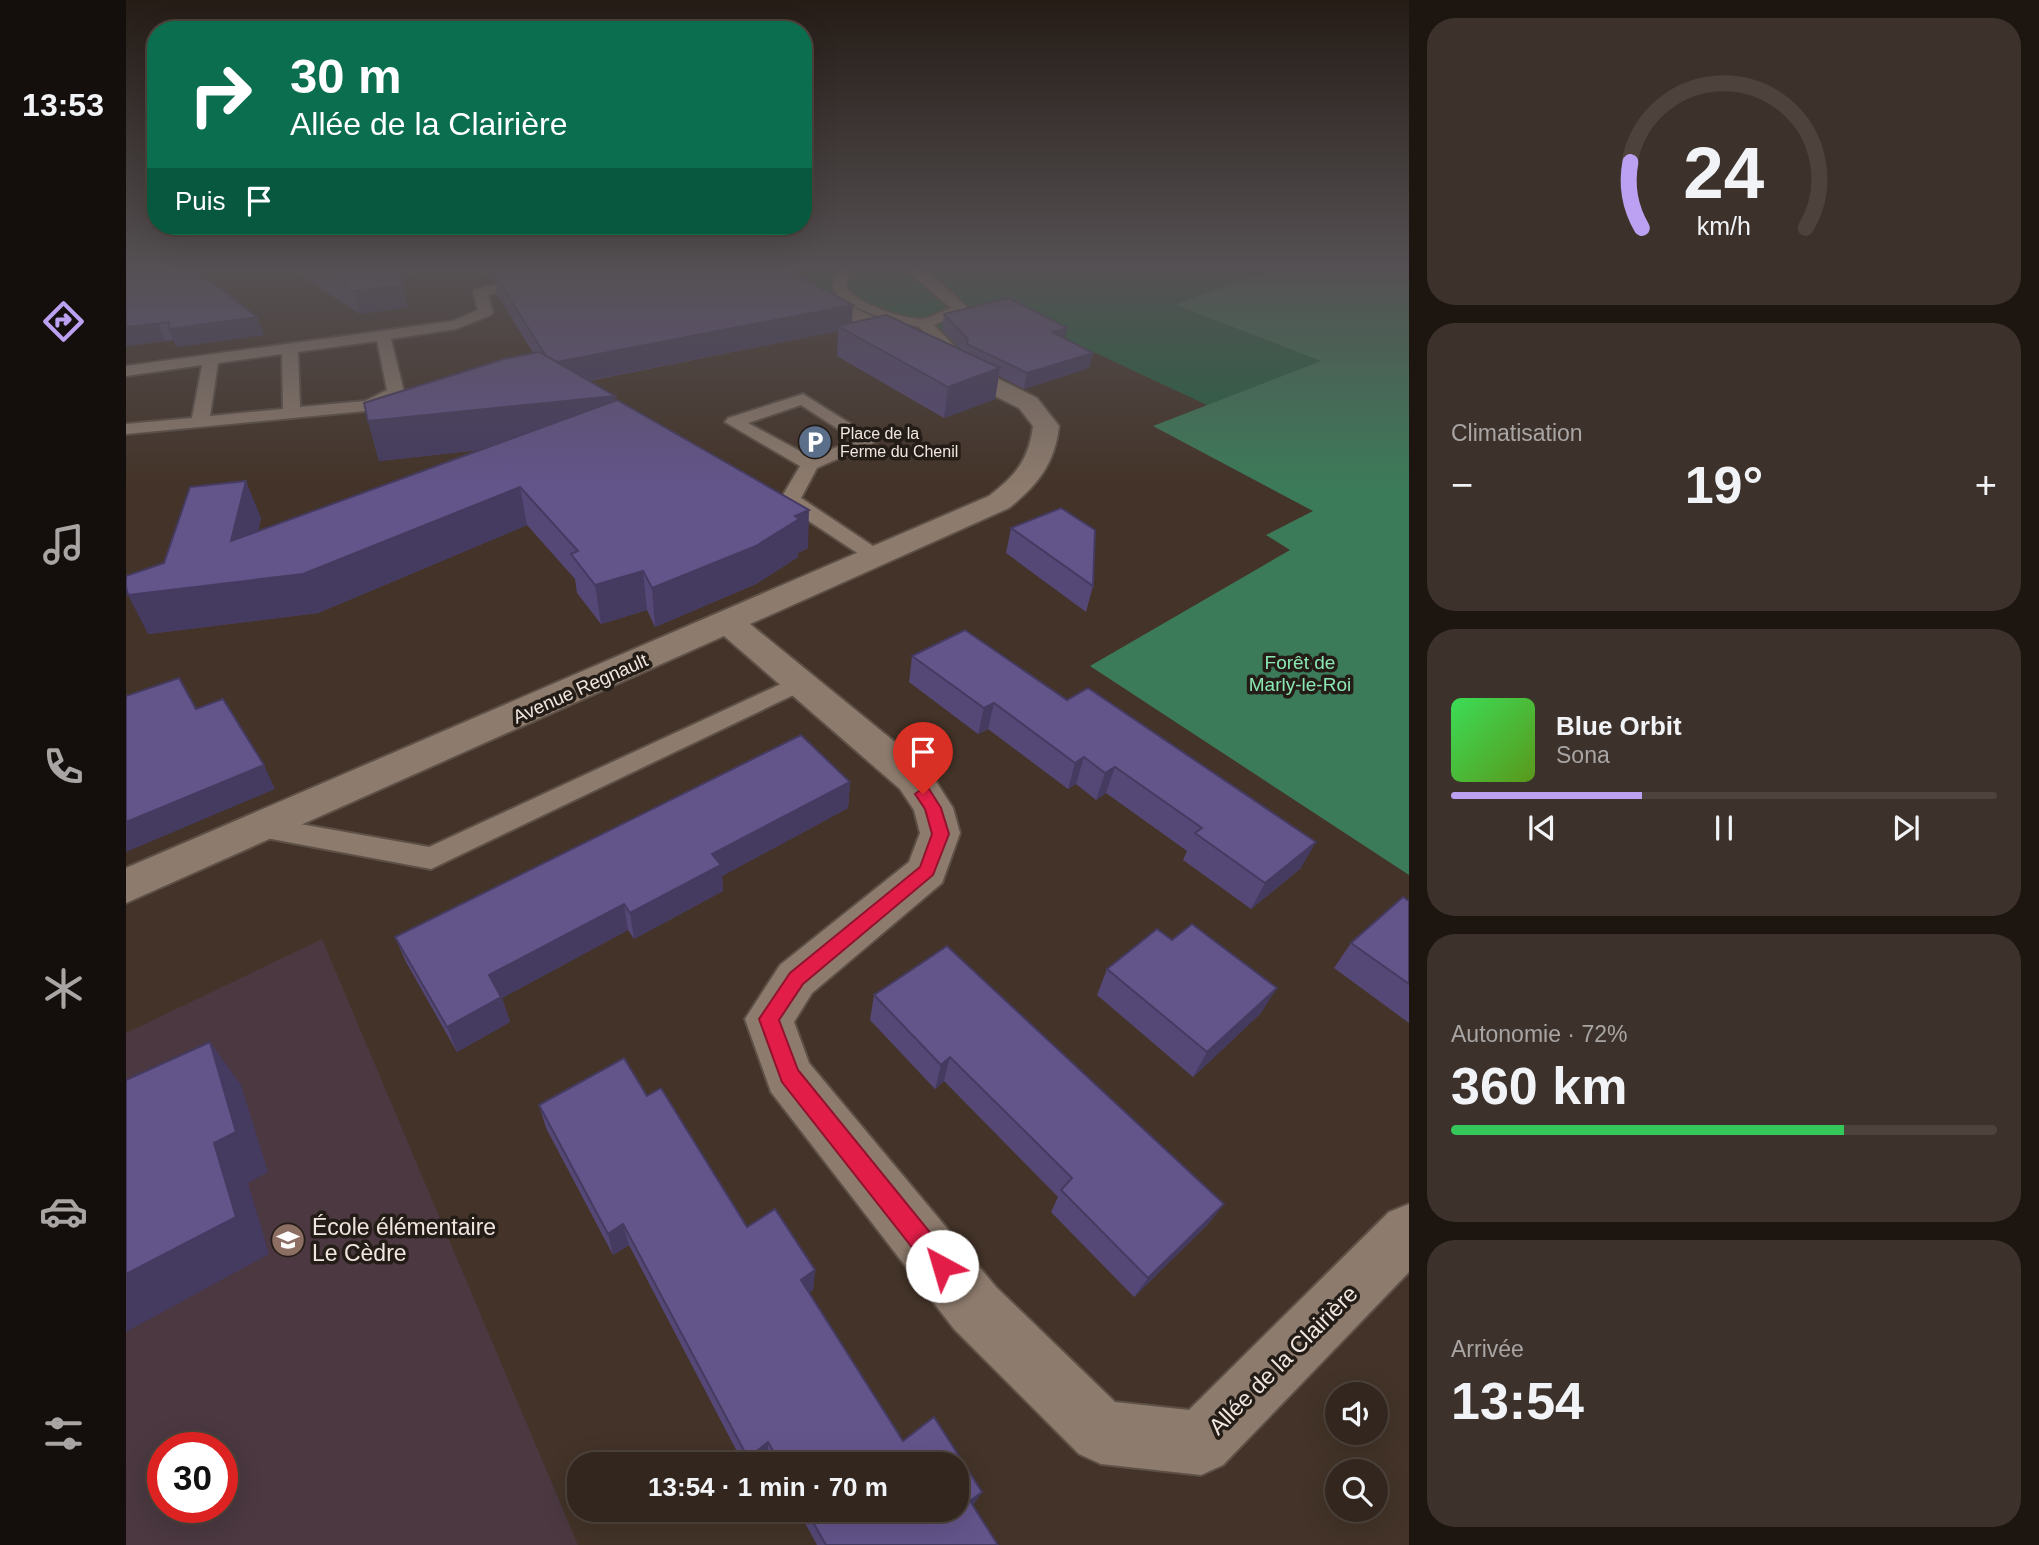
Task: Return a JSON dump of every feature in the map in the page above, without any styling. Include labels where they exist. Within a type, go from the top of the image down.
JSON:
[{"type":"street","points":[[904,342],[953,365]]},
{"type":"street","name":"Avenue Regnault","points":[[126,887],[999,502],[1029,480],[1044,448],[1046,426],[1028,402],[953,365]]},
{"type":"street","name":"Allée de la Clairière","points":[[728,623],[914,779],[933,808],[940,834],[927,871],[796,978],[769,1019],[789,1076],[975,1308],[1101,1432],[1201,1443],[1409,1232]]},
{"type":"lane","points":[[126,357],[228,342]]},
{"type":"lane","points":[[126,371],[332,342]]},
{"type":"lane","points":[[126,429],[369,406],[396,392],[385,342]]},
{"type":"lane","points":[[942,342],[956,356],[953,365]]},
{"type":"lane","points":[[290,348],[292,413]]},
{"type":"lane","points":[[201,422],[208,388],[210,359]]},
{"type":"lane","points":[[810,464],[734,422],[803,399],[869,442],[810,464],[790,500],[875,556]]},
{"type":"lane","points":[[261,827],[430,858],[798,684]]},
{"type":"shaded area","name":"École élémentaire Le Cèdre","points":[[322,939],[578,1545],[126,1545],[126,1033]]},
{"type":"green space","points":[[920,342],[1072,342],[986,367],[955,347],[938,351]]},
{"type":"green space","points":[[1072,342],[1273,342],[1322,361],[1209,406]]},
{"type":"green space","name":"Forêt de Marly-le-Roi","points":[[1272,342],[1409,342],[1409,875],[1090,666],[1290,550],[1266,535],[1313,511],[1153,426],[1321,361]]},
{"type":"building","points":[[537,342],[660,342],[557,362],[546,356]]},
{"type":"building","points":[[867,342],[944,342],[1000,368],[948,387]]},
{"type":"building","points":[[1072,342],[1093,353],[1027,373],[967,344]]},
{"type":"building","points":[[539,352],[615,396],[368,421],[364,403],[504,359]]},
{"type":"building","points":[[617,400],[809,510],[795,516],[799,519],[756,546],[652,588],[643,571],[595,585],[571,554],[578,551],[520,487],[303,574],[128,595],[126,576],[164,563],[190,487],[246,481],[231,541]]},
{"type":"building","points":[[1061,508],[1095,530],[1093,586],[1011,528]]},
{"type":"building","points":[[965,630],[1067,700],[1088,688],[1316,842],[1265,883],[1195,833],[1202,828],[1115,767],[1105,773],[1084,757],[1075,763],[994,703],[984,708],[912,656]]},
{"type":"building","points":[[179,678],[196,709],[223,699],[264,765],[126,822],[126,696]]},
{"type":"building","points":[[801,735],[850,782],[712,854],[721,865],[630,913],[624,904],[489,975],[501,997],[447,1027],[395,937]]},
{"type":"building","points":[[1403,897],[1409,901],[1409,984],[1351,943]]},
{"type":"building","points":[[1192,924],[1277,988],[1207,1052],[1107,969],[1157,929],[1172,940]]},
{"type":"building","points":[[947,946],[1224,1204],[1148,1278],[1061,1190],[1072,1178],[950,1057],[941,1065],[874,995]]},
{"type":"building","points":[[210,1042],[236,1132],[214,1143],[236,1217],[126,1274],[126,1080]]},
{"type":"building","points":[[624,1058],[647,1096],[661,1088],[747,1227],[775,1209],[815,1270],[801,1280],[903,1441],[934,1417],[956,1452],[774,1452],[768,1442],[756,1452],[745,1452],[623,1224],[608,1234],[539,1105]]},
{"type":"building","points":[[969,1472],[982,1492],[970,1501],[998,1545],[826,1545],[813,1522],[969,1522]]},
{"type":"place","name":"Place de la Ferme du Chenil","points":[[815,442]]},
{"type":"place","name":"École élémentaire Le Cèdre","points":[[288,1240]]},
{"type":"route","points":[[923,794],[933,808],[940,834],[927,871],[796,978],[769,1019],[789,1076],[942,1266]]}]
